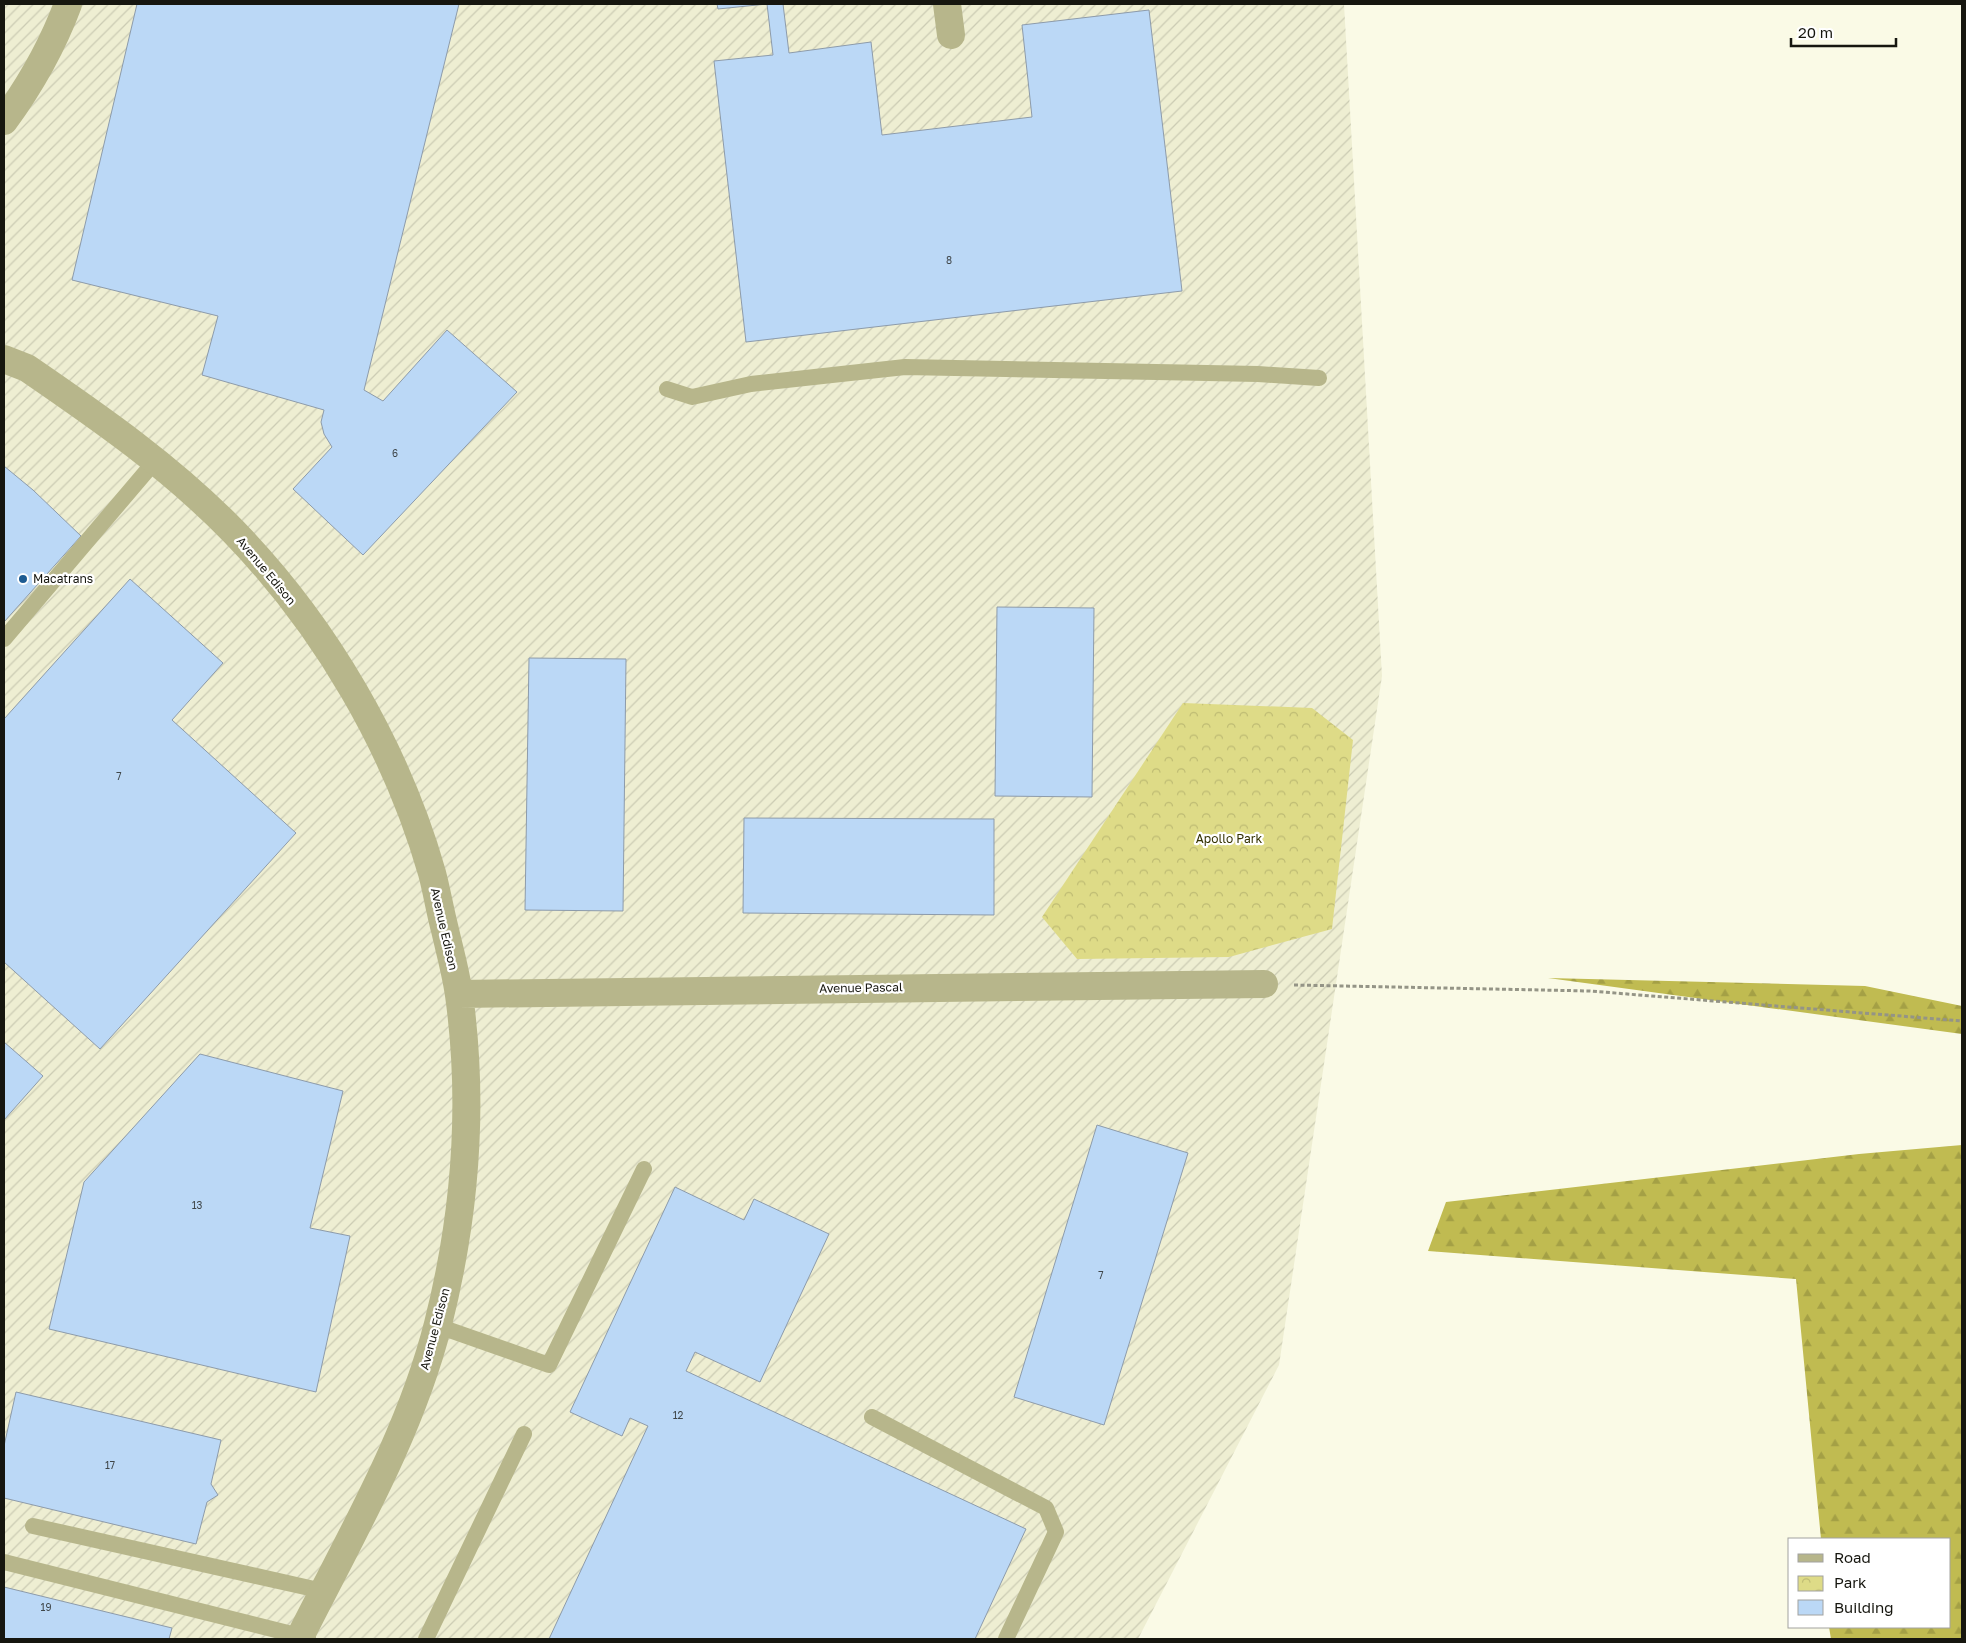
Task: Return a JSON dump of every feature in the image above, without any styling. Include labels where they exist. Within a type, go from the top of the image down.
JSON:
[{"type":"street","points":[[4,121],[26,91],[54,41],[68,4]]},
{"type":"street","points":[[947,4],[951,34]]},
{"type":"street","name":"Avenue Edison","points":[[4,359],[27,368],[156,460],[233,531],[280,584],[335,660],[368,718],[402,791],[431,872],[459,994],[466,1081],[464,1177],[454,1253],[438,1326],[420,1384],[399,1439],[323,1592],[303,1638]]},
{"type":"street","name":"Avenue Pascal","points":[[459,994],[1264,984]]},
{"type":"lane","points":[[666,389],[692,397],[751,384],[905,367],[1258,374],[1319,378]]},
{"type":"lane","points":[[4,639],[156,460]]},
{"type":"lane","points":[[438,1326],[548,1365],[644,1169]]},
{"type":"lane","points":[[872,1417],[1046,1508],[1056,1532],[1006,1639]]},
{"type":"lane","points":[[426,1639],[524,1434]]},
{"type":"lane","points":[[33,1526],[323,1592]]},
{"type":"lane","points":[[4,1562],[303,1638]]},
{"type":"path","points":[[1264,984],[1590,992],[1962,1021]]},
{"type":"shaded area","points":[[4,4],[1344,4],[1382,676],[1279,1365],[1138,1639],[4,1639]]},
{"type":"green space","name":"Apollo Park","points":[[1183,703],[1312,708],[1353,740],[1332,929],[1229,957],[1077,959],[1042,917]]},
{"type":"green space","points":[[1548,978],[1865,986],[1962,1006],[1962,1034]]},
{"type":"green space","points":[[1962,1145],[1962,1639],[1831,1639],[1829,1628],[1951,1628],[1951,1538],[1821,1538],[1796,1279],[1428,1251],[1446,1202],[1859,1154]]},
{"type":"building","points":[[137,4],[459,4],[364,390],[383,401],[447,330],[517,392],[363,555],[293,489],[332,447],[324,434],[321,422],[324,410],[202,375],[218,316],[72,280]]},
{"type":"building","points":[[717,4],[767,4],[718,9]]},
{"type":"building","points":[[767,4],[783,4],[789,53],[871,42],[882,135],[1032,117],[1022,25],[1149,10],[1182,291],[746,342],[714,61],[773,55]]},
{"type":"building","name":"Macatrans","points":[[4,466],[33,490],[81,536],[4,622]]},
{"type":"building","points":[[130,579],[223,663],[172,720],[296,833],[100,1049],[4,962],[4,719]]},
{"type":"building","points":[[997,607],[1094,608],[1092,797],[995,796]]},
{"type":"building","points":[[529,658],[626,659],[623,911],[525,910]]},
{"type":"building","points":[[744,818],[994,819],[994,915],[743,913]]},
{"type":"building","points":[[4,1042],[43,1076],[4,1120]]},
{"type":"building","points":[[200,1054],[343,1091],[310,1228],[350,1236],[316,1392],[49,1329],[84,1182]]},
{"type":"building","points":[[1097,1125],[1188,1153],[1104,1425],[1014,1397]]},
{"type":"building","points":[[675,1187],[744,1220],[754,1199],[829,1234],[760,1382],[695,1352],[686,1371],[1026,1529],[975,1639],[549,1639],[648,1426],[630,1418],[622,1436],[570,1412]]},
{"type":"building","points":[[16,1392],[221,1440],[211,1484],[218,1495],[207,1502],[196,1544],[4,1498],[4,1446]]},
{"type":"building","points":[[4,1587],[172,1628],[169,1639],[4,1639]]},
{"type":"place","name":"Macatrans","points":[[23,579]]}]
